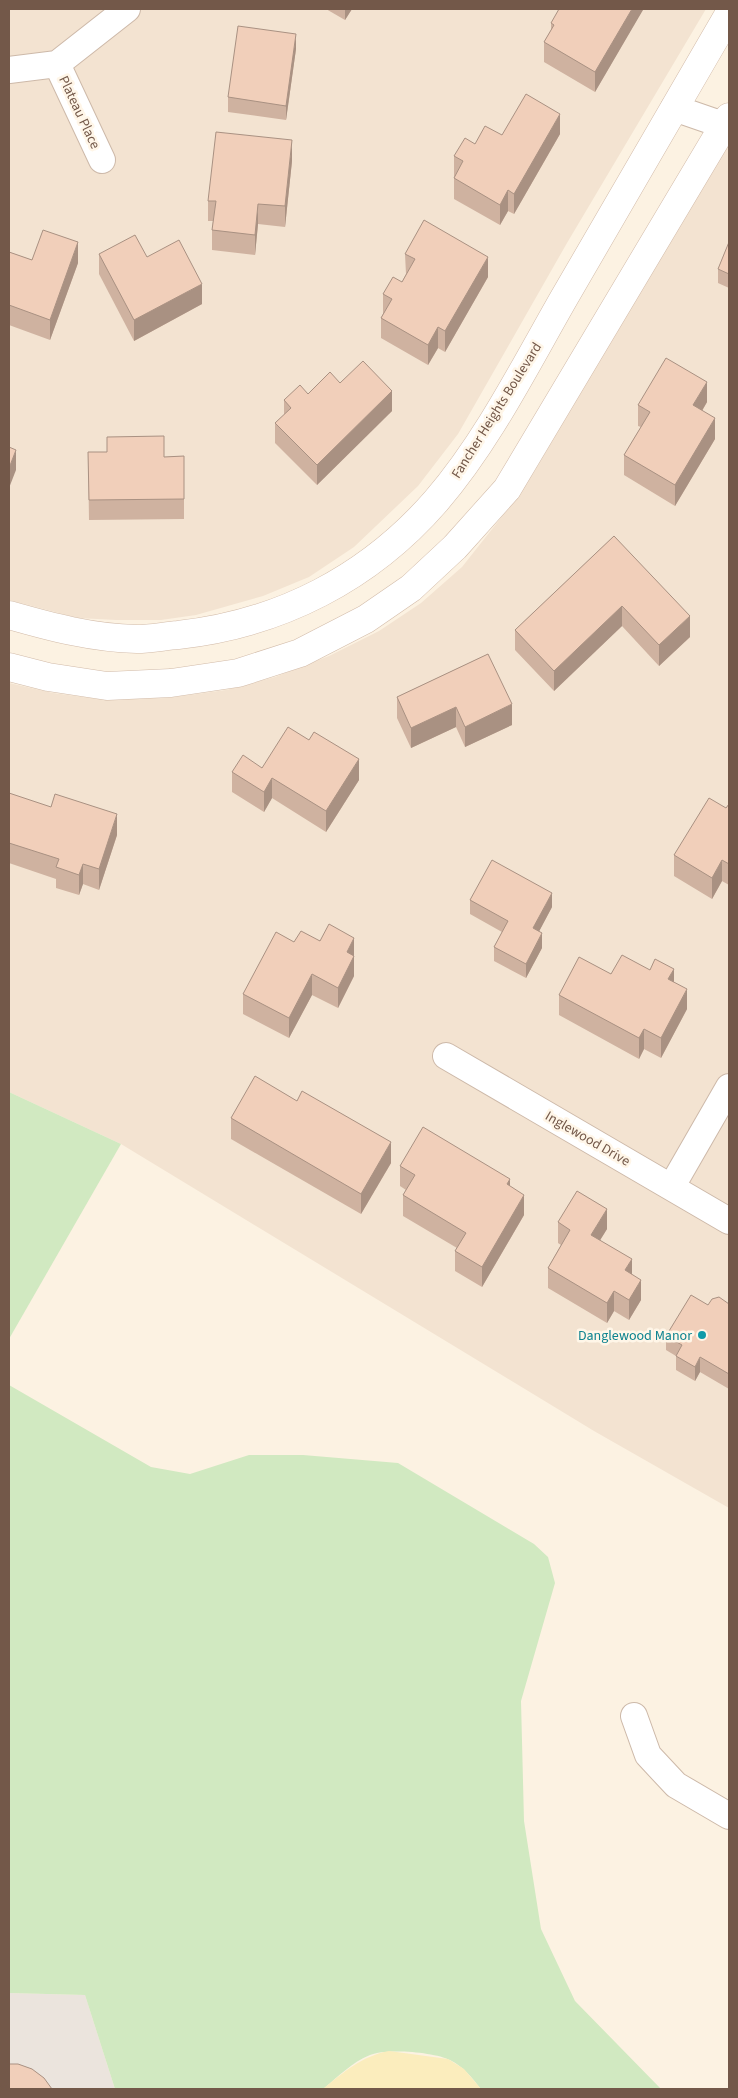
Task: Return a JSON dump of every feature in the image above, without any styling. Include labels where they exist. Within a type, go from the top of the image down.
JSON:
[{"type":"street","points":[[9,70],[57,64],[127,9]]},
{"type":"street","name":"Fancher Heights Boulevard","points":[[9,615],[74,633],[93,635],[139,639],[197,633],[252,621],[304,603],[347,578],[398,541],[436,501],[465,464],[507,397],[729,14]]},
{"type":"street","name":"Plateau Place","points":[[57,64],[102,160]]},
{"type":"street","points":[[9,667],[48,677],[108,686],[170,683],[238,673],[300,653],[366,620],[411,588],[455,547],[506,489],[728,124],[674,108]]},
{"type":"street","name":"Inglewood Drive","points":[[446,1056],[729,1220]]},
{"type":"street","points":[[672,1186],[729,1086]]},
{"type":"street","points":[[634,1716],[648,1755],[676,1785],[729,1816]]},
{"type":"shaded area","points":[[9,9],[706,9],[567,243],[458,434],[418,486],[354,547],[309,577],[263,596],[196,615],[161,620],[116,620],[78,618],[9,600]]},
{"type":"shaded area","points":[[729,140],[729,1508],[594,1431],[121,1144],[9,1092],[9,683],[53,693],[98,699],[167,698],[226,690],[275,677],[329,656],[379,631],[421,603],[462,567],[534,472]]},
{"type":"shaded area","points":[[9,1993],[85,1995],[115,2089],[9,2089]]},
{"type":"green space","points":[[9,1092],[121,1144],[9,1339]]},
{"type":"green space","points":[[9,1385],[151,1467],[190,1474],[249,1455],[303,1455],[398,1463],[534,1544],[548,1557],[555,1583],[521,1701],[524,1821],[541,1929],[575,2001],[661,2089],[481,2089],[464,2069],[450,2060],[433,2055],[398,2051],[377,2053],[363,2058],[323,2089],[115,2089],[85,1995],[9,1993]]},
{"type":"sand","points":[[389,2051],[448,2059],[464,2069],[481,2089],[323,2089],[362,2061],[379,2053]]},
{"type":"building","points":[[559,9],[632,9],[595,72],[544,42],[554,25],[551,23]]},
{"type":"building","points":[[238,26],[296,34],[286,106],[228,97]]},
{"type":"building","points":[[526,94],[560,114],[514,194],[508,190],[500,205],[454,178],[463,161],[454,156],[465,138],[475,144],[485,126],[502,135]]},
{"type":"building","points":[[216,132],[292,140],[285,206],[258,204],[255,235],[212,230],[216,201],[208,201]]},
{"type":"building","points":[[424,220],[488,257],[445,331],[438,327],[428,345],[381,318],[392,299],[383,294],[393,277],[402,282],[415,259],[405,254]]},
{"type":"building","points":[[43,230],[78,242],[50,320],[9,305],[9,252],[32,260]]},
{"type":"building","points":[[135,235],[147,257],[179,240],[202,284],[134,320],[99,254]]},
{"type":"building","points":[[729,242],[729,274],[718,269]]},
{"type":"building","points":[[666,358],[707,382],[693,405],[715,418],[675,485],[624,455],[650,412],[638,405]]},
{"type":"building","points":[[363,361],[392,391],[317,465],[275,423],[291,408],[284,400],[300,385],[308,394],[330,372],[340,383]]},
{"type":"building","points":[[164,436],[164,457],[184,456],[184,499],[89,500],[88,452],[107,452],[107,437]]},
{"type":"building","points":[[9,447],[16,450],[9,468]]},
{"type":"building","points":[[614,536],[690,616],[659,645],[622,606],[554,671],[515,630]]},
{"type":"building","points":[[488,654],[512,704],[465,727],[456,707],[411,728],[397,697]]},
{"type":"building","points":[[288,727],[309,740],[314,732],[359,759],[326,811],[272,778],[264,792],[232,772],[243,755],[262,768]]},
{"type":"building","points":[[9,793],[51,807],[55,794],[117,814],[99,869],[83,864],[79,875],[56,867],[59,859],[9,843]]},
{"type":"building","points":[[709,798],[726,808],[729,804],[729,864],[722,860],[712,878],[674,855]]},
{"type":"building","points":[[492,860],[552,893],[533,928],[542,933],[526,964],[494,947],[508,921],[470,900]]},
{"type":"building","points":[[329,924],[354,938],[347,952],[354,956],[338,988],[312,974],[289,1018],[243,994],[276,932],[294,942],[301,931],[320,941]]},
{"type":"building","points":[[622,955],[650,970],[655,959],[674,969],[668,979],[687,989],[661,1038],[644,1029],[639,1038],[559,995],[579,957],[611,974]]},
{"type":"building","points":[[255,1076],[297,1101],[302,1091],[391,1142],[361,1194],[231,1118]]},
{"type":"building","points":[[423,1127],[510,1179],[507,1184],[524,1195],[482,1267],[455,1251],[466,1233],[403,1195],[415,1175],[400,1166]]},
{"type":"building","points":[[577,1191],[607,1209],[591,1235],[632,1259],[625,1270],[641,1280],[629,1300],[614,1291],[607,1303],[548,1268],[570,1230],[558,1222]]},
{"type":"building","name":"Danglewood Manor","points":[[691,1295],[708,1305],[712,1299],[719,1297],[729,1304],[729,1374],[700,1357],[695,1367],[676,1356],[682,1345],[666,1336]]},
{"type":"building","points":[[9,2064],[18,2064],[32,2069],[44,2078],[52,2089],[9,2089]]},
{"type":"place","name":"Danglewood Manor","points":[[702,1335]]}]
